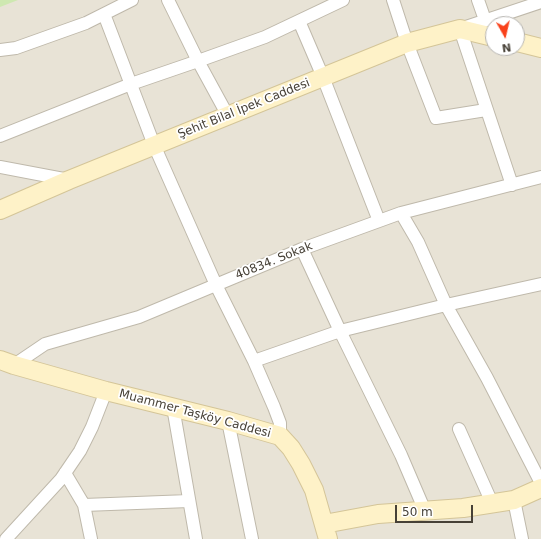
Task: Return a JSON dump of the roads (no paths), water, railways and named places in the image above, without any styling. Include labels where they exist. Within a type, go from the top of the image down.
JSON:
[{"type":"street","points":[[0,50],[16,48],[86,23],[132,0]]},
{"type":"street","points":[[168,0],[198,61],[228,116]]},
{"type":"street","points":[[0,136],[131,84],[265,37],[343,0]]},
{"type":"street","points":[[393,0],[407,43],[436,118],[486,110]]},
{"type":"street","points":[[478,0],[485,20],[460,29],[512,185]]},
{"type":"street","points":[[497,16],[541,2]]},
{"type":"street","points":[[104,14],[154,145],[216,285],[254,361],[274,406],[280,423],[280,436]]},
{"type":"street","points":[[299,21],[323,77],[379,221]]},
{"type":"street","name":"Şehit Bilal İpek Caddesi","points":[[0,210],[154,145],[407,43],[460,29],[485,35]]},
{"type":"street","points":[[525,44],[541,48]]},
{"type":"street","points":[[0,167],[69,180]]},
{"type":"street","name":"40834. Sokak","points":[[7,362],[45,344],[139,317],[302,248],[402,213],[541,177]]},
{"type":"street","points":[[402,213],[418,242],[446,305],[487,378],[541,483]]},
{"type":"street","points":[[302,248],[340,331],[401,455],[425,511]]},
{"type":"street","points":[[254,361],[340,331],[541,284]]},
{"type":"street","name":"Muammer Taşköy Caddesi","points":[[7,362],[106,391],[228,421],[280,436],[291,448],[314,490],[326,532]]},
{"type":"street","points":[[6,539],[61,479],[80,451],[92,427],[106,391]]},
{"type":"street","points":[[173,407],[196,539]]},
{"type":"street","points":[[228,421],[252,539]]},
{"type":"street","points":[[459,430],[492,503]]},
{"type":"street","points":[[65,473],[84,505],[91,539]]},
{"type":"street","points":[[326,532],[378,514],[463,508],[514,500],[541,488]]},
{"type":"street","points":[[514,500],[522,539]]},
{"type":"street","points":[[84,505],[189,501]]},
{"type":"street","points":[[17,527],[19,539]]}]
